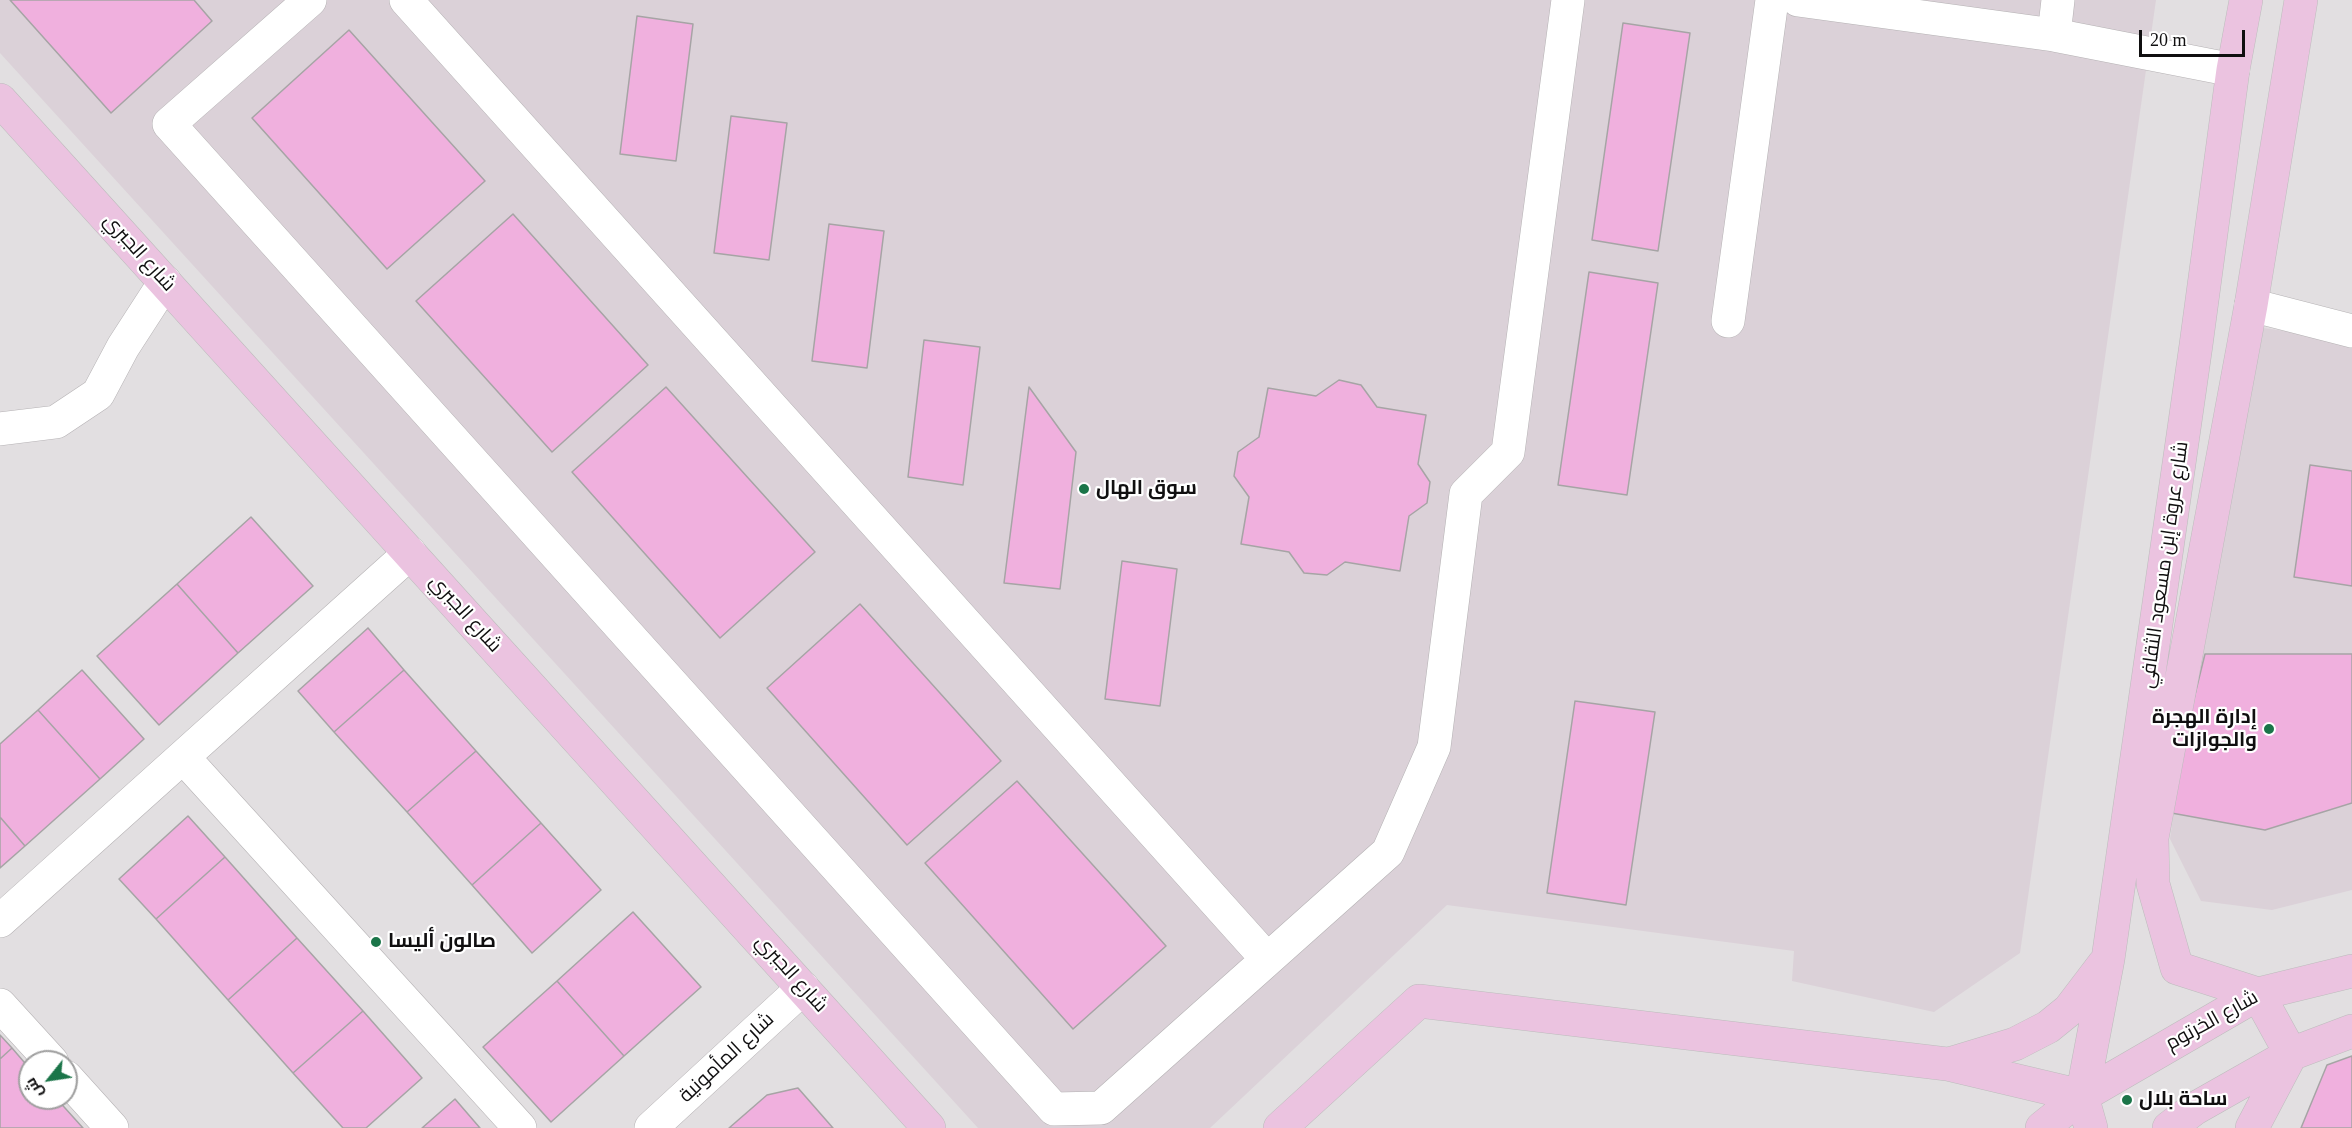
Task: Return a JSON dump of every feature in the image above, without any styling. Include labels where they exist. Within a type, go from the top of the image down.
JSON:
[{"type":"main road","name":"شارع عروة إبن مسعود الثقافي","points":[[2091,1128],[2082,1096],[2108,959],[2193,369],[2232,70],[2246,0]]},
{"type":"main road","name":"شارع عروة إبن مسعود الثقافي","points":[[2258,993],[2177,968],[2153,884],[2152,838],[2251,305],[2301,0]]},
{"type":"main road","name":"شارع الجبري","points":[[0,100],[929,1128]]},
{"type":"main road","points":[[1947,1064],[2014,1044],[2049,1027],[2069,1010],[2108,959]]},
{"type":"main road","name":"شارع الخرتوم","points":[[2042,1128],[2082,1096],[2258,993],[2352,971]]},
{"type":"main road","points":[[2258,993],[2291,1054]]},
{"type":"main road","points":[[1280,1128],[1419,1001],[1947,1064],[2082,1096]]},
{"type":"main road","points":[[2169,1128],[2194,1109],[2291,1054],[2352,1031]]},
{"type":"main road","points":[[2252,1128],[2291,1054]]},
{"type":"street","points":[[310,0],[169,124],[1054,1109],[1101,1108],[1388,852],[1434,747],[1466,494],[1508,453],[1568,0]]},
{"type":"street","points":[[406,0],[1267,960]]},
{"type":"street","points":[[1728,321],[1794,0],[2054,35],[2232,70]]},
{"type":"street","points":[[2054,35],[2058,0]]},
{"type":"street","points":[[0,429],[56,422],[99,394],[123,347],[165,282]]},
{"type":"street","points":[[2251,305],[2352,331]]},
{"type":"street","points":[[0,921],[410,553]]},
{"type":"street","points":[[184,758],[520,1128]]},
{"type":"street","name":"شارع المأمونية","points":[[651,1128],[803,988]]},
{"type":"street","points":[[0,1005],[41,1050]]},
{"type":"street","points":[[78,1090],[112,1128]]},
{"type":"shaded area","name":"سوق الهال","points":[[0,0],[2156,0],[2020,953],[1934,1012],[1792,981],[1794,951],[1447,905],[1210,1128],[978,1128],[0,53]]},
{"type":"shaded area","points":[[2241,325],[2352,340],[2352,890],[2272,910],[2201,901],[2170,839]]},
{"type":"building","points":[[10,0],[194,0],[212,21],[111,113]]},
{"type":"building","points":[[637,16],[693,24],[676,161],[620,154]]},
{"type":"building","points":[[1623,23],[1690,33],[1658,251],[1592,240]]},
{"type":"building","points":[[349,30],[485,181],[387,269],[252,118]]},
{"type":"building","points":[[731,116],[787,123],[769,260],[714,253]]},
{"type":"building","points":[[513,214],[648,365],[552,452],[416,301]]},
{"type":"building","points":[[829,224],[884,231],[867,368],[812,361]]},
{"type":"building","points":[[1589,272],[1658,283],[1627,495],[1558,485]]},
{"type":"building","points":[[924,340],[980,347],[963,485],[908,477]]},
{"type":"building","points":[[1339,380],[1361,385],[1377,407],[1426,415],[1418,464],[1430,482],[1427,503],[1409,516],[1400,571],[1345,562],[1327,575],[1304,573],[1289,552],[1241,544],[1249,497],[1234,476],[1238,452],[1259,437],[1268,388],[1316,396]]},
{"type":"building","points":[[666,387],[815,552],[720,638],[572,472]]},
{"type":"building","points":[[1029,387],[1076,452],[1060,589],[1004,583]]},
{"type":"building","points":[[2310,465],[2352,471],[2352,586],[2294,577]]},
{"type":"building","points":[[251,517],[313,586],[238,653],[177,584]]},
{"type":"building","points":[[1122,561],[1177,569],[1160,706],[1105,699]]},
{"type":"building","points":[[177,584],[238,653],[159,725],[97,656]]},
{"type":"building","points":[[860,604],[1001,761],[907,845],[767,688]]},
{"type":"building","points":[[368,628],[404,670],[334,732],[298,691]]},
{"type":"building","name":"إدارة الهجرة والجوازات","points":[[2205,654],[2352,654],[2352,803],[2265,830],[2166,812]]},
{"type":"building","points":[[82,670],[144,739],[100,779],[38,710]]},
{"type":"building","points":[[404,670],[476,751],[407,812],[334,732]]},
{"type":"building","points":[[1575,701],[1655,712],[1626,905],[1547,893]]},
{"type":"building","points":[[38,710],[100,779],[25,846],[0,817],[0,744]]},
{"type":"building","points":[[476,751],[541,823],[472,885],[407,812]]},
{"type":"building","points":[[1017,781],[1166,946],[1073,1029],[925,863]]},
{"type":"building","points":[[188,816],[225,857],[156,919],[119,879]]},
{"type":"building","points":[[0,817],[25,846],[0,868]]},
{"type":"building","points":[[541,823],[601,890],[532,953],[472,885]]},
{"type":"building","points":[[225,857],[297,938],[228,1000],[156,919]]},
{"type":"building","points":[[633,912],[701,987],[624,1056],[557,981]]},
{"type":"building","points":[[297,938],[363,1011],[293,1073],[228,1000]]},
{"type":"building","points":[[557,981],[624,1056],[551,1122],[483,1047]]},
{"type":"building","points":[[363,1011],[422,1078],[366,1128],[343,1128],[293,1073]]},
{"type":"building","points":[[0,1035],[12,1048],[0,1059]]},
{"type":"building","points":[[12,1048],[18,1055],[18,1110],[67,1110],[83,1128],[0,1128],[0,1059]]},
{"type":"building","points":[[2352,1056],[2352,1128],[2301,1128],[2327,1065]]},
{"type":"building","points":[[798,1088],[833,1128],[729,1128],[767,1095]]},
{"type":"building","points":[[455,1099],[480,1128],[422,1128]]},
{"type":"place","name":"سوق الهال","points":[[1084,489]]},
{"type":"place","name":"إدارة الهجرة والجوازات","points":[[2269,729]]},
{"type":"place","name":"صالون أليسا","points":[[376,942]]},
{"type":"place","name":"ساحة بلال","points":[[2127,1100]]}]
